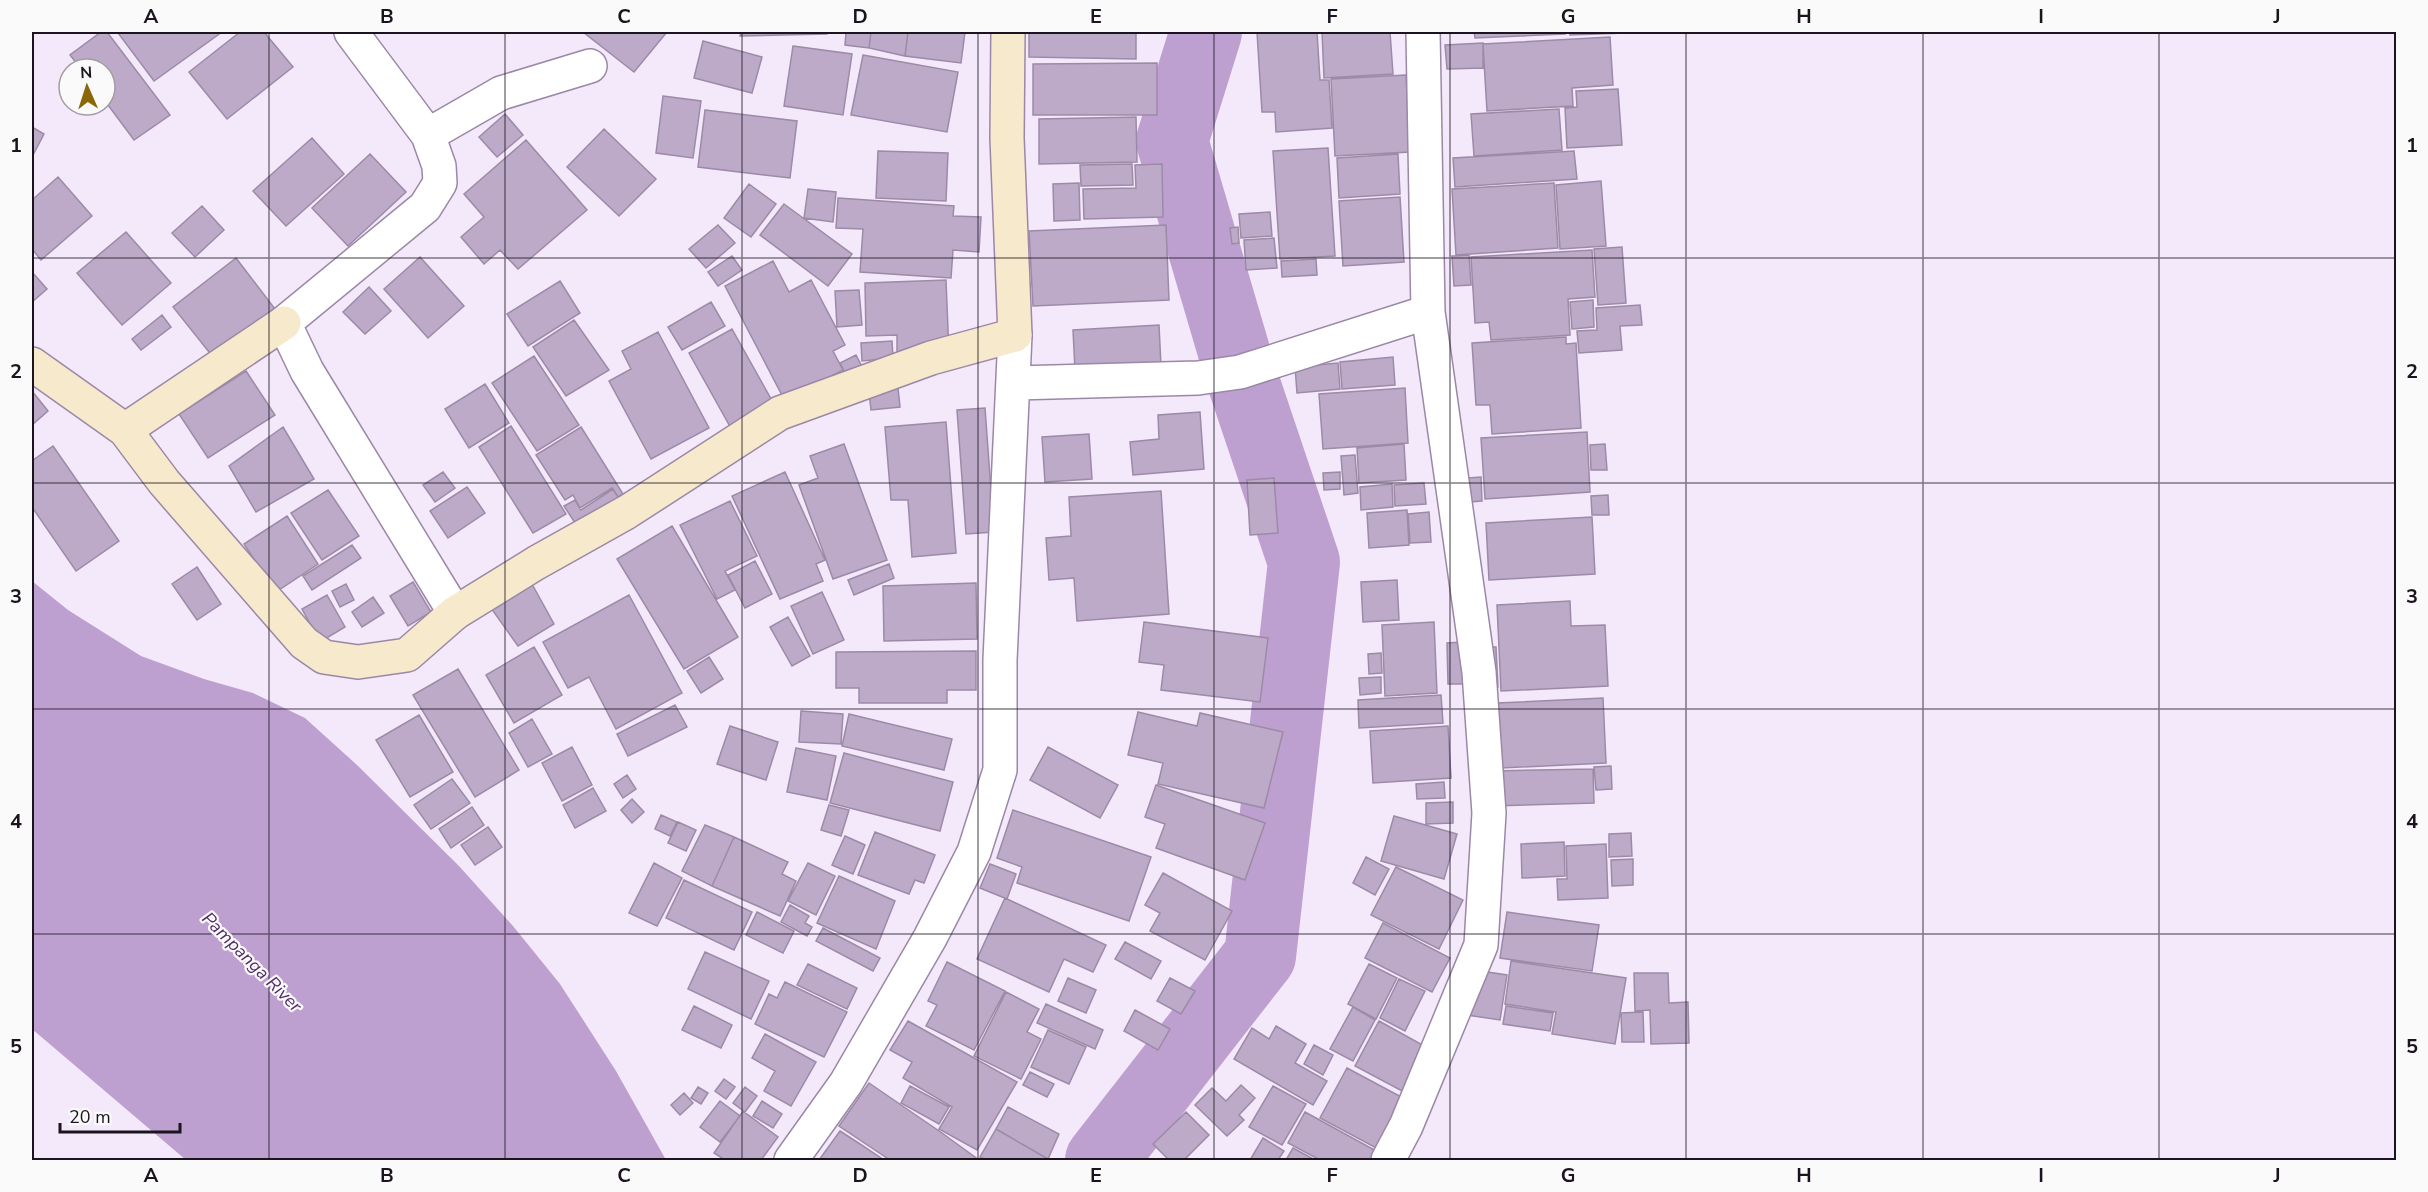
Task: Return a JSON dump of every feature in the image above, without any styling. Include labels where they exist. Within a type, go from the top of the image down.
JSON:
[{"type":"street","points":[[125,430],[284,323],[425,207],[440,183],[439,166],[428,135],[351,32]]},
{"type":"street","points":[[791,1161],[846,1083],[930,938],[974,852],[1000,770],[1000,660],[1015,335],[1007,138],[1008,32]]},
{"type":"street","points":[[1388,1161],[1406,1126],[1481,945],[1489,813],[1479,672],[1428,312],[1423,32]]},
{"type":"street","points":[[428,135],[501,93],[590,66]]},
{"type":"street","points":[[1013,383],[1198,378],[1240,372],[1428,312]]},
{"type":"street","points":[[284,323],[307,371],[455,614]]},
{"type":"street","points":[[32,364],[125,430],[164,482],[304,643],[324,657],[358,662],[407,655],[455,614],[536,563],[627,512],[780,413],[931,358],[1015,335]]},
{"type":"water","name":"Pampanga River","points":[[32,581],[68,610],[141,656],[204,679],[253,693],[305,718],[357,765],[459,866],[513,926],[560,984],[616,1071],[666,1160],[186,1160],[32,1029]]},
{"type":"building","points":[[101,32],[107,32],[170,115],[134,140],[117,117],[117,57],[72,57],[70,55]]},
{"type":"building","points":[[222,32],[154,81],[118,33]]},
{"type":"building","points":[[240,32],[264,32],[293,67],[227,119],[189,72]]},
{"type":"building","points":[[583,32],[667,32],[634,72]]},
{"type":"building","points":[[741,32],[828,32],[827,34],[740,36]]},
{"type":"building","points":[[846,32],[871,32],[869,48],[845,45]]},
{"type":"building","points":[[871,32],[908,32],[905,56],[869,48]]},
{"type":"building","points":[[908,32],[965,32],[961,63],[905,56]]},
{"type":"building","points":[[1029,32],[1136,32],[1136,59],[1029,57]]},
{"type":"building","points":[[1257,32],[1317,32],[1320,80],[1329,80],[1332,128],[1276,132],[1275,112],[1262,112]]},
{"type":"building","points":[[1322,32],[1390,32],[1393,74],[1324,78]]},
{"type":"building","points":[[1474,32],[1565,32],[1565,34],[1475,38]]},
{"type":"building","points":[[1570,32],[1625,32],[1625,33],[1570,35]]},
{"type":"building","points":[[1610,37],[1613,85],[1572,88],[1573,106],[1487,111],[1483,44]]},
{"type":"building","points":[[703,41],[762,57],[752,93],[694,78]]},
{"type":"building","points":[[1483,43],[1483,68],[1447,69],[1445,45]]},
{"type":"building","points":[[793,46],[852,54],[843,115],[784,106]]},
{"type":"building","points":[[863,55],[958,72],[947,132],[851,115]]},
{"type":"building","points":[[1157,63],[1157,115],[1033,115],[1033,64]]},
{"type":"building","points":[[1406,75],[1410,152],[1335,156],[1331,79]]},
{"type":"building","points":[[1618,89],[1622,145],[1567,148],[1565,108],[1577,107],[1576,91]]},
{"type":"building","points":[[663,96],[701,101],[693,158],[656,153]]},
{"type":"building","points":[[1559,109],[1562,150],[1474,156],[1471,114]]},
{"type":"building","points":[[705,110],[797,121],[790,178],[698,167]]},
{"type":"building","points":[[505,114],[523,135],[497,157],[479,137]]},
{"type":"building","points":[[1136,117],[1137,162],[1039,164],[1039,119]]},
{"type":"building","points":[[32,127],[44,134],[32,157]]},
{"type":"building","points":[[604,129],[656,179],[619,216],[567,167]]},
{"type":"building","points":[[312,138],[344,174],[286,226],[253,191]]},
{"type":"building","points":[[526,140],[587,210],[518,269],[500,250],[484,264],[461,237],[484,217],[464,194]]},
{"type":"building","points":[[1328,148],[1335,256],[1280,259],[1273,151]]},
{"type":"building","points":[[878,151],[948,153],[946,201],[876,198]]},
{"type":"building","points":[[1574,151],[1577,179],[1455,187],[1453,158]]},
{"type":"building","points":[[370,154],[406,192],[348,246],[312,208]]},
{"type":"building","points":[[1398,154],[1400,194],[1339,198],[1337,158]]},
{"type":"building","points":[[1132,164],[1133,185],[1081,186],[1080,165]]},
{"type":"building","points":[[1162,164],[1163,217],[1084,219],[1083,189],[1136,188],[1135,165]]},
{"type":"building","points":[[58,177],[92,216],[41,260],[32,249],[32,200]]},
{"type":"building","points":[[1601,181],[1606,246],[1560,249],[1556,185]]},
{"type":"building","points":[[1079,183],[1080,220],[1054,221],[1053,184]]},
{"type":"building","points":[[1554,183],[1558,248],[1456,255],[1452,189]]},
{"type":"building","points":[[749,184],[776,204],[751,237],[724,218]]},
{"type":"building","points":[[808,189],[836,192],[833,222],[804,218]]},
{"type":"building","points":[[1400,197],[1404,262],[1343,266],[1339,201]]},
{"type":"building","points":[[838,198],[954,206],[953,216],[981,217],[979,252],[953,250],[951,278],[860,272],[863,229],[836,228]]},
{"type":"building","points":[[784,204],[852,254],[828,286],[760,235]]},
{"type":"building","points":[[202,206],[224,230],[195,257],[172,233]]},
{"type":"building","points":[[1270,212],[1272,236],[1241,238],[1239,214]]},
{"type":"building","points":[[718,225],[735,243],[706,268],[689,249]]},
{"type":"building","points":[[1166,225],[1169,300],[1033,306],[1029,231]]},
{"type":"building","points":[[1238,227],[1239,243],[1232,244],[1230,228]]},
{"type":"building","points":[[126,232],[171,283],[122,325],[77,273]]},
{"type":"building","points":[[1274,238],[1277,268],[1246,270],[1244,240]]},
{"type":"building","points":[[1622,247],[1626,303],[1598,305],[1594,249]]},
{"type":"building","points":[[1592,250],[1595,297],[1568,299],[1570,335],[1491,340],[1489,322],[1475,323],[1471,257]]},
{"type":"building","points":[[1469,255],[1471,285],[1454,286],[1452,256]]},
{"type":"building","points":[[732,256],[742,270],[718,286],[708,272]]},
{"type":"building","points":[[420,257],[464,306],[428,338],[384,289]]},
{"type":"building","points":[[236,258],[275,309],[213,357],[173,307]]},
{"type":"building","points":[[1316,259],[1317,275],[1282,277],[1281,261]]},
{"type":"building","points":[[773,261],[789,292],[811,280],[845,345],[833,351],[843,370],[785,401],[725,286]]},
{"type":"building","points":[[32,272],[47,289],[32,302]]},
{"type":"building","points":[[946,280],[949,354],[897,355],[897,335],[866,336],[865,283]]},
{"type":"building","points":[[560,281],[580,313],[528,346],[507,314]]},
{"type":"building","points":[[369,287],[391,311],[365,334],[343,312]]},
{"type":"building","points":[[859,290],[862,325],[837,327],[835,291]]},
{"type":"building","points":[[1593,300],[1594,327],[1572,329],[1570,302]]},
{"type":"building","points":[[711,302],[725,326],[682,350],[668,327]]},
{"type":"building","points":[[1640,305],[1642,325],[1620,326],[1622,350],[1579,353],[1577,331],[1597,330],[1596,308]]},
{"type":"building","points":[[162,315],[171,327],[141,350],[132,339]]},
{"type":"building","points":[[574,320],[609,370],[566,396],[533,347]]},
{"type":"building","points":[[1159,325],[1161,366],[1075,370],[1073,330]]},
{"type":"building","points":[[732,329],[775,406],[732,430],[689,353]]},
{"type":"building","points":[[658,332],[709,428],[651,459],[609,381],[631,369],[622,351]]},
{"type":"building","points":[[1566,337],[1566,344],[1576,343],[1581,428],[1492,434],[1490,405],[1476,405],[1472,343]]},
{"type":"building","points":[[892,341],[893,358],[862,361],[861,343]]},
{"type":"building","points":[[856,355],[868,378],[852,387],[840,363]]},
{"type":"building","points":[[534,356],[579,425],[537,451],[492,383]]},
{"type":"building","points":[[1393,357],[1395,385],[1342,389],[1340,362]]},
{"type":"building","points":[[1338,363],[1340,389],[1297,393],[1295,367]]},
{"type":"building","points":[[246,371],[275,415],[208,458],[179,414]]},
{"type":"building","points":[[485,384],[509,423],[469,448],[445,409]]},
{"type":"building","points":[[898,388],[900,407],[871,410],[869,392]]},
{"type":"building","points":[[1405,388],[1408,443],[1323,449],[1319,394]]},
{"type":"building","points":[[32,391],[48,411],[32,425]]},
{"type":"building","points":[[985,408],[994,532],[966,534],[957,410]]},
{"type":"building","points":[[1200,412],[1204,469],[1133,475],[1130,442],[1159,439],[1158,415]]},
{"type":"building","points":[[946,422],[956,553],[912,557],[908,500],[891,500],[885,427]]},
{"type":"building","points":[[511,426],[566,514],[533,533],[479,447]]},
{"type":"building","points":[[283,427],[314,479],[256,512],[229,466]]},
{"type":"building","points":[[581,427],[623,494],[618,497],[612,488],[580,508],[573,495],[565,500],[536,455]]},
{"type":"building","points":[[1587,432],[1590,492],[1485,499],[1481,438]]},
{"type":"building","points":[[1089,434],[1092,479],[1045,482],[1042,437]]},
{"type":"building","points":[[844,444],[887,560],[833,579],[799,485],[818,478],[810,456]]},
{"type":"building","points":[[1404,444],[1406,480],[1359,483],[1357,448]]},
{"type":"building","points":[[1605,444],[1607,470],[1591,470],[1590,445]]},
{"type":"building","points":[[53,446],[119,541],[76,571],[32,507],[32,461]]},
{"type":"building","points":[[1355,455],[1358,493],[1344,495],[1341,456]]},
{"type":"building","points":[[443,472],[455,488],[435,502],[423,485]]},
{"type":"building","points":[[785,472],[825,560],[816,564],[823,581],[780,599],[732,496]]},
{"type":"building","points":[[1340,472],[1340,489],[1324,490],[1323,473]]},
{"type":"building","points":[[1481,477],[1482,501],[1456,503],[1454,479]]},
{"type":"building","points":[[1274,478],[1278,533],[1250,535],[1247,480]]},
{"type":"building","points":[[1424,483],[1426,504],[1395,506],[1394,485]]},
{"type":"building","points":[[1392,484],[1393,507],[1361,510],[1360,487]]},
{"type":"building","points":[[467,487],[485,513],[448,538],[430,511]]},
{"type":"building","points":[[613,489],[623,505],[581,532],[564,506],[575,500],[581,510]]},
{"type":"building","points":[[328,490],[359,536],[322,560],[291,513]]},
{"type":"building","points":[[1161,491],[1169,614],[1077,621],[1074,578],[1049,580],[1046,538],[1071,536],[1069,497]]},
{"type":"building","points":[[1608,495],[1609,515],[1592,515],[1591,496]]},
{"type":"building","points":[[730,501],[757,556],[725,571],[735,590],[717,599],[680,525]]},
{"type":"building","points":[[1407,510],[1409,545],[1369,548],[1367,513]]},
{"type":"building","points":[[1429,512],[1431,542],[1410,543],[1408,514]]},
{"type":"building","points":[[287,516],[318,564],[276,592],[244,544]]},
{"type":"building","points":[[1592,517],[1595,574],[1489,580],[1486,523]]},
{"type":"building","points":[[672,526],[738,637],[684,669],[617,559]]},
{"type":"building","points":[[352,545],[361,558],[312,590],[303,576]]},
{"type":"building","points":[[755,561],[772,594],[745,608],[728,575]]},
{"type":"building","points":[[889,564],[894,578],[854,595],[848,580]]},
{"type":"building","points":[[197,567],[221,604],[197,620],[172,584]]},
{"type":"building","points":[[527,575],[554,624],[518,646],[486,601]]},
{"type":"building","points":[[1397,580],[1399,620],[1363,622],[1361,582]]},
{"type":"building","points":[[413,582],[431,612],[408,626],[390,596]]},
{"type":"building","points":[[976,583],[977,639],[884,641],[883,586]]},
{"type":"building","points":[[346,584],[354,600],[340,607],[332,591]]},
{"type":"building","points":[[822,592],[844,640],[813,654],[791,606]]},
{"type":"building","points":[[327,595],[345,627],[320,642],[302,609]]},
{"type":"building","points":[[629,595],[682,693],[616,729],[589,677],[568,688],[543,642]]},
{"type":"building","points":[[373,597],[384,613],[362,627],[352,612]]},
{"type":"building","points":[[1570,601],[1571,626],[1605,625],[1608,686],[1501,691],[1497,605]]},
{"type":"building","points":[[788,617],[810,656],[792,666],[770,627]]},
{"type":"building","points":[[1144,622],[1268,638],[1260,702],[1161,690],[1164,665],[1139,662]]},
{"type":"building","points":[[1434,622],[1437,693],[1385,696],[1382,625]]},
{"type":"building","points":[[1463,642],[1465,684],[1448,684],[1447,643]]},
{"type":"building","points":[[534,647],[562,695],[514,723],[486,675]]},
{"type":"building","points":[[1485,647],[1496,647],[1498,687],[1487,687]]},
{"type":"building","points":[[976,651],[976,690],[947,690],[947,703],[859,703],[859,688],[836,688],[836,652]]},
{"type":"building","points":[[1381,653],[1382,673],[1369,674],[1368,654]]},
{"type":"building","points":[[709,657],[723,679],[701,693],[687,671]]},
{"type":"building","points":[[458,669],[519,770],[475,797],[413,695]]},
{"type":"building","points":[[1381,677],[1381,693],[1360,695],[1359,678]]},
{"type":"building","points":[[1441,695],[1443,723],[1359,728],[1358,700]]},
{"type":"building","points":[[1603,698],[1606,763],[1501,768],[1498,703]]},
{"type":"building","points":[[675,705],[687,727],[628,756],[617,734]]},
{"type":"building","points":[[801,711],[843,714],[841,744],[799,742]]},
{"type":"building","points":[[1138,712],[1197,726],[1200,713],[1283,732],[1264,808],[1158,784],[1163,763],[1128,755]]},
{"type":"building","points":[[849,714],[952,739],[944,770],[842,746]]},
{"type":"building","points":[[419,715],[453,772],[410,797],[376,740]]},
{"type":"building","points":[[532,719],[552,754],[528,767],[509,733]]},
{"type":"building","points":[[730,726],[778,742],[766,780],[717,764]]},
{"type":"building","points":[[1448,726],[1451,778],[1373,783],[1370,731]]},
{"type":"building","points":[[572,747],[592,785],[562,801],[542,763]]},
{"type":"building","points":[[1048,747],[1118,785],[1100,818],[1030,780]]},
{"type":"building","points":[[796,748],[836,756],[827,800],[787,792]]},
{"type":"building","points":[[844,753],[953,782],[940,831],[830,803]]},
{"type":"building","points":[[1611,766],[1612,789],[1596,790],[1594,767]]},
{"type":"building","points":[[1593,769],[1594,803],[1492,806],[1491,771]]},
{"type":"building","points":[[627,775],[636,789],[623,798],[614,784]]},
{"type":"building","points":[[452,779],[470,803],[431,829],[414,805]]},
{"type":"building","points":[[1444,782],[1445,798],[1417,799],[1416,784]]},
{"type":"building","points":[[1156,785],[1265,823],[1245,880],[1156,848],[1165,824],[1145,817]]},
{"type":"building","points":[[593,788],[606,811],[575,828],[563,805]]},
{"type":"building","points":[[632,799],[644,812],[632,823],[621,810]]},
{"type":"building","points":[[1453,802],[1453,823],[1426,824],[1426,803]]},
{"type":"building","points":[[829,805],[849,810],[841,836],[821,830]]},
{"type":"building","points":[[472,807],[484,825],[451,848],[439,829]]},
{"type":"building","points":[[1013,810],[1151,857],[1129,921],[1017,883],[1022,867],[997,858]]},
{"type":"building","points":[[661,815],[677,822],[670,836],[655,829]]},
{"type":"building","points":[[1394,816],[1457,834],[1444,879],[1381,861]]},
{"type":"building","points":[[678,822],[696,830],[686,851],[668,843]]},
{"type":"building","points":[[705,825],[734,837],[712,886],[682,871]]},
{"type":"building","points":[[488,827],[502,847],[475,865],[461,845]]},
{"type":"building","points":[[875,832],[935,855],[924,883],[915,880],[909,894],[858,875]]},
{"type":"building","points":[[1631,833],[1632,856],[1609,857],[1609,834]]},
{"type":"building","points":[[845,836],[865,845],[853,874],[832,865]]},
{"type":"building","points":[[734,837],[788,862],[782,874],[796,881],[780,916],[712,886]]},
{"type":"building","points":[[1564,842],[1565,876],[1522,878],[1521,844]]},
{"type":"building","points":[[1606,844],[1608,898],[1558,900],[1557,879],[1567,879],[1566,846]]},
{"type":"building","points":[[1366,857],[1389,869],[1375,895],[1353,883]]},
{"type":"building","points":[[1633,859],[1633,885],[1612,886],[1611,860]]},
{"type":"building","points":[[654,863],[682,878],[657,926],[629,913]]},
{"type":"building","points":[[808,863],[835,876],[816,915],[788,901]]},
{"type":"building","points":[[990,864],[1016,874],[1007,899],[980,888]]},
{"type":"building","points":[[1396,867],[1463,900],[1439,949],[1371,915]]},
{"type":"building","points":[[1163,873],[1232,911],[1205,960],[1150,931],[1160,913],[1145,905]]},
{"type":"building","points":[[839,876],[895,901],[876,949],[817,923]]},
{"type":"building","points":[[684,880],[752,912],[734,950],[666,918]]},
{"type":"building","points":[[1005,898],[1106,945],[1093,972],[1064,959],[1049,992],[977,959]]},
{"type":"building","points":[[790,905],[809,916],[805,923],[812,927],[807,936],[781,922]]},
{"type":"building","points":[[757,912],[794,931],[783,953],[746,935]]},
{"type":"building","points":[[1507,912],[1599,925],[1592,971],[1500,958]]},
{"type":"building","points":[[1383,923],[1450,958],[1432,992],[1365,958]]},
{"type":"building","points":[[823,928],[880,958],[873,971],[816,941]]},
{"type":"building","points":[[1125,942],[1161,961],[1151,979],[1115,959]]},
{"type":"building","points":[[705,952],[769,981],[751,1019],[688,989]]},
{"type":"building","points":[[1511,961],[1626,978],[1615,1044],[1552,1034],[1556,1012],[1505,1004]]},
{"type":"building","points":[[947,962],[1005,991],[974,1050],[926,1026],[937,1005],[928,1001]]},
{"type":"building","points":[[808,964],[857,988],[847,1009],[797,985]]},
{"type":"building","points":[[1369,964],[1397,978],[1376,1019],[1348,1004]]},
{"type":"building","points":[[1474,970],[1507,975],[1500,1020],[1467,1015]]},
{"type":"building","points":[[1634,973],[1668,973],[1669,1003],[1688,1002],[1689,1043],[1651,1044],[1650,1010],[1635,1011]]},
{"type":"building","points":[[1068,978],[1096,990],[1086,1013],[1058,1001]]},
{"type":"building","points":[[1170,978],[1195,991],[1181,1014],[1157,1001]]},
{"type":"building","points":[[1399,979],[1425,991],[1405,1031],[1380,1018]]},
{"type":"building","points":[[785,982],[847,1012],[824,1057],[755,1024],[769,994],[777,998]]},
{"type":"building","points":[[1006,992],[1039,1009],[1027,1032],[1041,1039],[1021,1079],[974,1056]]},
{"type":"building","points":[[1046,1004],[1103,1030],[1095,1049],[1037,1023]]},
{"type":"building","points":[[694,1006],[732,1025],[721,1048],[682,1030]]},
{"type":"building","points":[[1506,1006],[1553,1013],[1550,1031],[1503,1024]]},
{"type":"building","points":[[1353,1007],[1375,1020],[1353,1061],[1330,1049]]},
{"type":"building","points":[[1135,1010],[1170,1029],[1158,1050],[1124,1031]]},
{"type":"building","points":[[1643,1012],[1644,1042],[1622,1042],[1621,1013]]},
{"type":"building","points":[[908,1021],[1017,1082],[977,1150],[939,1129],[952,1107],[903,1078],[912,1062],[890,1050]]},
{"type":"building","points":[[1379,1021],[1428,1048],[1404,1092],[1355,1066]]},
{"type":"building","points":[[1276,1026],[1306,1044],[1295,1063],[1327,1081],[1313,1105],[1234,1059],[1252,1028],[1269,1039]]},
{"type":"building","points":[[1048,1030],[1086,1047],[1069,1084],[1031,1067]]},
{"type":"building","points":[[765,1034],[816,1062],[791,1106],[764,1091],[775,1071],[752,1058]]},
{"type":"building","points":[[1314,1045],[1333,1055],[1323,1075],[1304,1064]]},
{"type":"building","points":[[1347,1068],[1407,1100],[1380,1150],[1320,1118]]},
{"type":"building","points":[[1030,1072],[1054,1084],[1047,1097],[1023,1085]]},
{"type":"building","points":[[724,1079],[735,1087],[726,1099],[715,1091]]},
{"type":"building","points":[[869,1083],[979,1160],[890,1160],[839,1126]]},
{"type":"building","points":[[1241,1085],[1255,1098],[1239,1115],[1244,1120],[1227,1136],[1195,1105],[1212,1088],[1226,1101]]},
{"type":"building","points":[[910,1086],[949,1107],[939,1124],[901,1103]]},
{"type":"building","points":[[1273,1086],[1306,1104],[1282,1145],[1249,1127]]},
{"type":"building","points":[[698,1087],[708,1093],[701,1104],[691,1098]]},
{"type":"building","points":[[745,1087],[757,1096],[745,1112],[733,1103]]},
{"type":"building","points":[[684,1093],[693,1103],[680,1115],[671,1105]]},
{"type":"building","points":[[720,1101],[740,1116],[720,1142],[700,1127]]},
{"type":"building","points":[[762,1101],[782,1114],[773,1128],[753,1116]]},
{"type":"building","points":[[1008,1107],[1059,1134],[1048,1159],[996,1129]]},
{"type":"building","points":[[743,1111],[778,1137],[761,1160],[725,1160],[714,1153]]},
{"type":"building","points":[[1186,1112],[1209,1135],[1184,1160],[1169,1160],[1153,1144]]},
{"type":"building","points":[[1305,1112],[1380,1153],[1376,1160],[1320,1160],[1288,1143]]},
{"type":"building","points":[[996,1129],[1048,1160],[987,1160],[980,1157]]},
{"type":"building","points":[[840,1131],[860,1144],[884,1160],[819,1160]]},
{"type":"building","points":[[1263,1138],[1284,1151],[1278,1160],[1250,1160]]},
{"type":"building","points":[[1293,1148],[1315,1160],[1286,1160]]},
{"type":"waterway","points":[[1101,1160],[1260,956],[1304,562],[1240,372],[1172,141],[1206,32]]}]
